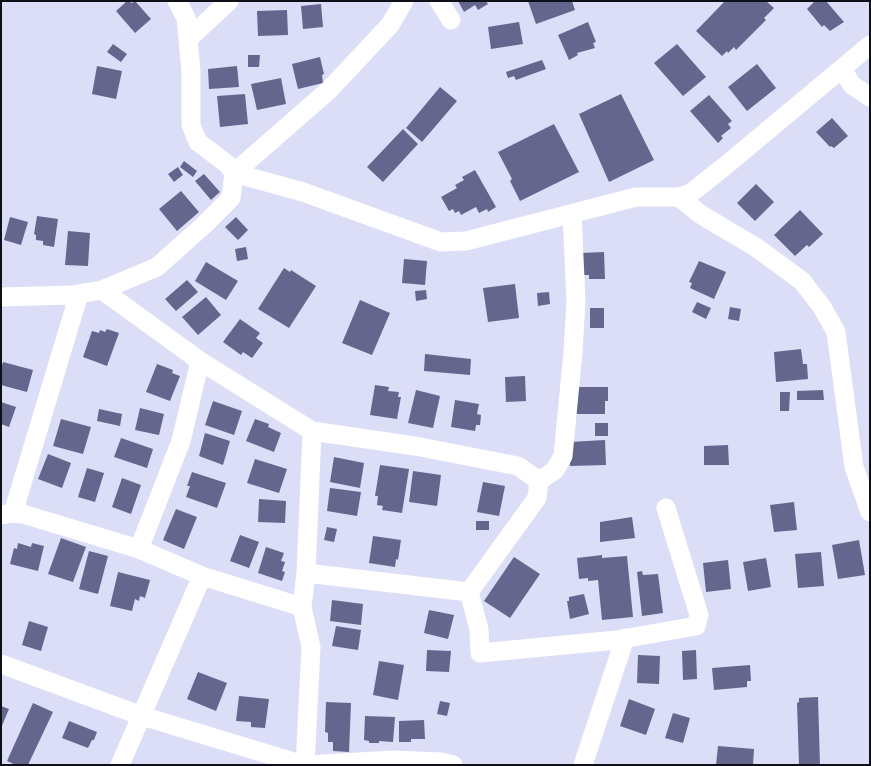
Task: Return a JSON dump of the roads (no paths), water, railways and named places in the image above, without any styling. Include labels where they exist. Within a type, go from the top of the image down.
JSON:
[{"type":"street","points":[[177,1],[186,18],[191,72],[191,126],[198,142],[227,164],[234,173],[303,192],[441,242],[466,241],[636,198],[679,197],[691,192],[870,45]]},
{"type":"street","points":[[188,39],[229,1]]},
{"type":"street","points":[[1,297],[79,294],[102,290],[157,267],[232,198],[234,173],[329,90],[390,25],[404,1]]},
{"type":"street","points":[[439,1],[451,20]]},
{"type":"street","points":[[842,69],[852,85],[870,97]]},
{"type":"street","points":[[679,197],[700,214],[757,248],[802,280],[822,307],[836,332],[854,467],[870,512]]},
{"type":"street","points":[[469,592],[537,498],[539,481],[555,470],[563,456],[574,352],[576,302],[572,214]]},
{"type":"street","points":[[102,290],[200,361],[312,431],[415,446],[518,466],[539,481]]},
{"type":"street","points":[[79,294],[7,514],[23,514],[139,549],[202,576],[302,607]]},
{"type":"street","points":[[139,549],[181,441],[200,361]]},
{"type":"street","points":[[305,765],[311,647],[302,607],[306,573],[312,431]]},
{"type":"street","points":[[469,592],[479,629],[480,653],[625,638],[696,626],[699,615],[666,508]]},
{"type":"street","points":[[306,573],[469,592]]},
{"type":"street","points":[[120,765],[202,576]]},
{"type":"street","points":[[583,765],[625,638]]},
{"type":"street","points":[[1,664],[142,716],[305,765],[393,760],[441,762],[453,765]]}]
